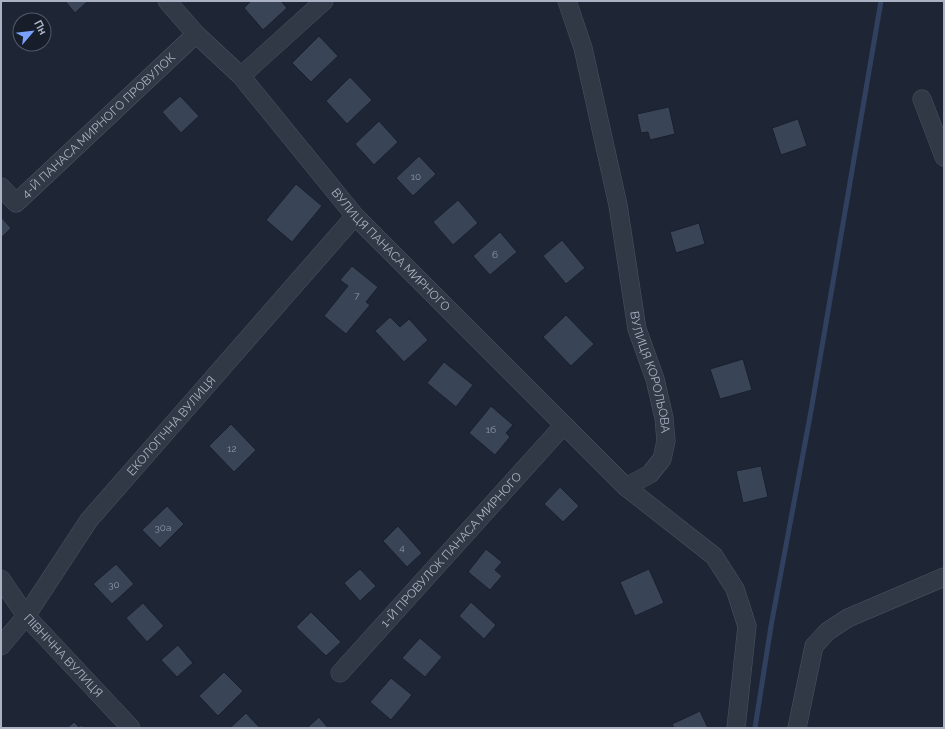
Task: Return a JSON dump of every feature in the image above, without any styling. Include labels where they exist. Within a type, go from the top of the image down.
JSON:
[{"type":"street","name":"ВУЛИЦЯ ПАНАСА МИРНОГО","points":[[167,1],[196,34],[241,76],[355,216],[563,426],[626,487]]},
{"type":"street","points":[[241,76],[324,1]]},
{"type":"street","name":"ВУЛИЦЯ КОРОЛЬОВА","points":[[567,1],[583,48],[618,205],[637,329],[655,379],[664,418],[666,440],[662,459],[650,474],[626,487]]},
{"type":"street","name":"4-Й ПАНАСА МИРНОГО ПРОВУЛОК","points":[[1,187],[16,203],[196,34]]},
{"type":"street","points":[[922,99],[944,157]]},
{"type":"street","name":"ЕКОЛОГІЧНА ВУЛИЦЯ","points":[[1,646],[26,616],[89,520],[355,216]]},
{"type":"street","name":"1-Й ПРОВУЛОК ПАНАСА МИРНОГО","points":[[340,673],[563,426]]},
{"type":"street","points":[[626,487],[714,556],[735,589],[747,626],[736,728]]},
{"type":"street","points":[[797,728],[814,646],[828,631],[848,618],[944,577]]},
{"type":"street","name":"ПІВНІЧНА ВУЛИЦЯ","points":[[1,579],[26,616],[131,728]]},
{"type":"building","points":[[65,1],[88,1],[75,13]]},
{"type":"building","points":[[251,1],[281,1],[287,8],[263,30],[244,8]]},
{"type":"building","points":[[319,36],[338,56],[311,82],[292,63]]},
{"type":"building","points":[[350,77],[372,100],[347,124],[326,101]]},
{"type":"building","points":[[180,96],[199,116],[181,133],[162,112]]},
{"type":"building","points":[[669,107],[675,134],[650,140],[648,132],[641,133],[637,114]]},
{"type":"building","points":[[798,119],[807,146],[781,155],[772,128]]},
{"type":"building","points":[[379,121],[398,142],[374,165],[355,144]]},
{"type":"building","points":[[419,156],[436,174],[413,196],[396,178]]},
{"type":"building","points":[[296,184],[322,206],[292,242],[266,220]]},
{"type":"building","points":[[458,200],[478,223],[453,245],[433,222]]},
{"type":"building","points":[[1,217],[11,228],[1,238]]},
{"type":"building","points":[[699,223],[705,244],[676,253],[670,232]]},
{"type":"building","points":[[500,232],[517,252],[490,275],[473,256]]},
{"type":"building","points":[[562,240],[585,268],[566,284],[543,256]]},
{"type":"building","points":[[352,266],[378,287],[366,302],[370,305],[346,334],[324,316],[348,286],[340,280]]},
{"type":"building","points":[[566,315],[594,344],[571,366],[543,337]]},
{"type":"building","points":[[390,317],[400,327],[409,319],[428,340],[404,362],[375,331]]},
{"type":"building","points":[[743,359],[752,390],[720,399],[710,369]]},
{"type":"building","points":[[444,362],[473,385],[456,407],[427,383]]},
{"type":"building","points":[[491,406],[513,425],[506,433],[510,437],[495,455],[469,433]]},
{"type":"building","points":[[231,424],[256,450],[234,472],[209,446]]},
{"type":"building","points":[[761,466],[768,497],[743,503],[736,471]]},
{"type":"building","points":[[560,487],[579,506],[563,522],[544,504]]},
{"type":"building","points":[[167,506],[184,524],[160,548],[142,530]]},
{"type":"building","points":[[398,526],[422,553],[407,567],[383,541]]},
{"type":"building","points":[[486,549],[502,562],[495,570],[502,576],[490,590],[468,572]]},
{"type":"building","points":[[116,564],[134,584],[112,604],[93,584]]},
{"type":"building","points":[[360,569],[376,586],[360,601],[344,583]]},
{"type":"building","points":[[649,569],[664,603],[635,616],[620,582]]},
{"type":"building","points":[[471,602],[496,625],[484,639],[459,616]]},
{"type":"building","points":[[143,603],[164,626],[147,642],[126,618]]},
{"type":"building","points":[[311,612],[341,642],[326,656],[296,627]]},
{"type":"building","points":[[420,638],[442,657],[425,677],[402,658]]},
{"type":"building","points":[[178,645],[193,663],[177,677],[161,660]]},
{"type":"building","points":[[224,672],[243,691],[218,716],[199,696]]},
{"type":"building","points":[[391,678],[412,695],[391,720],[370,702]]},
{"type":"building","points":[[700,711],[708,728],[674,728],[672,724]]},
{"type":"building","points":[[246,713],[260,728],[230,728]]},
{"type":"building","points":[[319,717],[328,728],[307,728]]},
{"type":"building","points":[[74,722],[79,727],[82,725],[84,728],[67,728]]},
{"type":"waterway","points":[[755,728],[771,626],[811,411],[881,1]]}]
